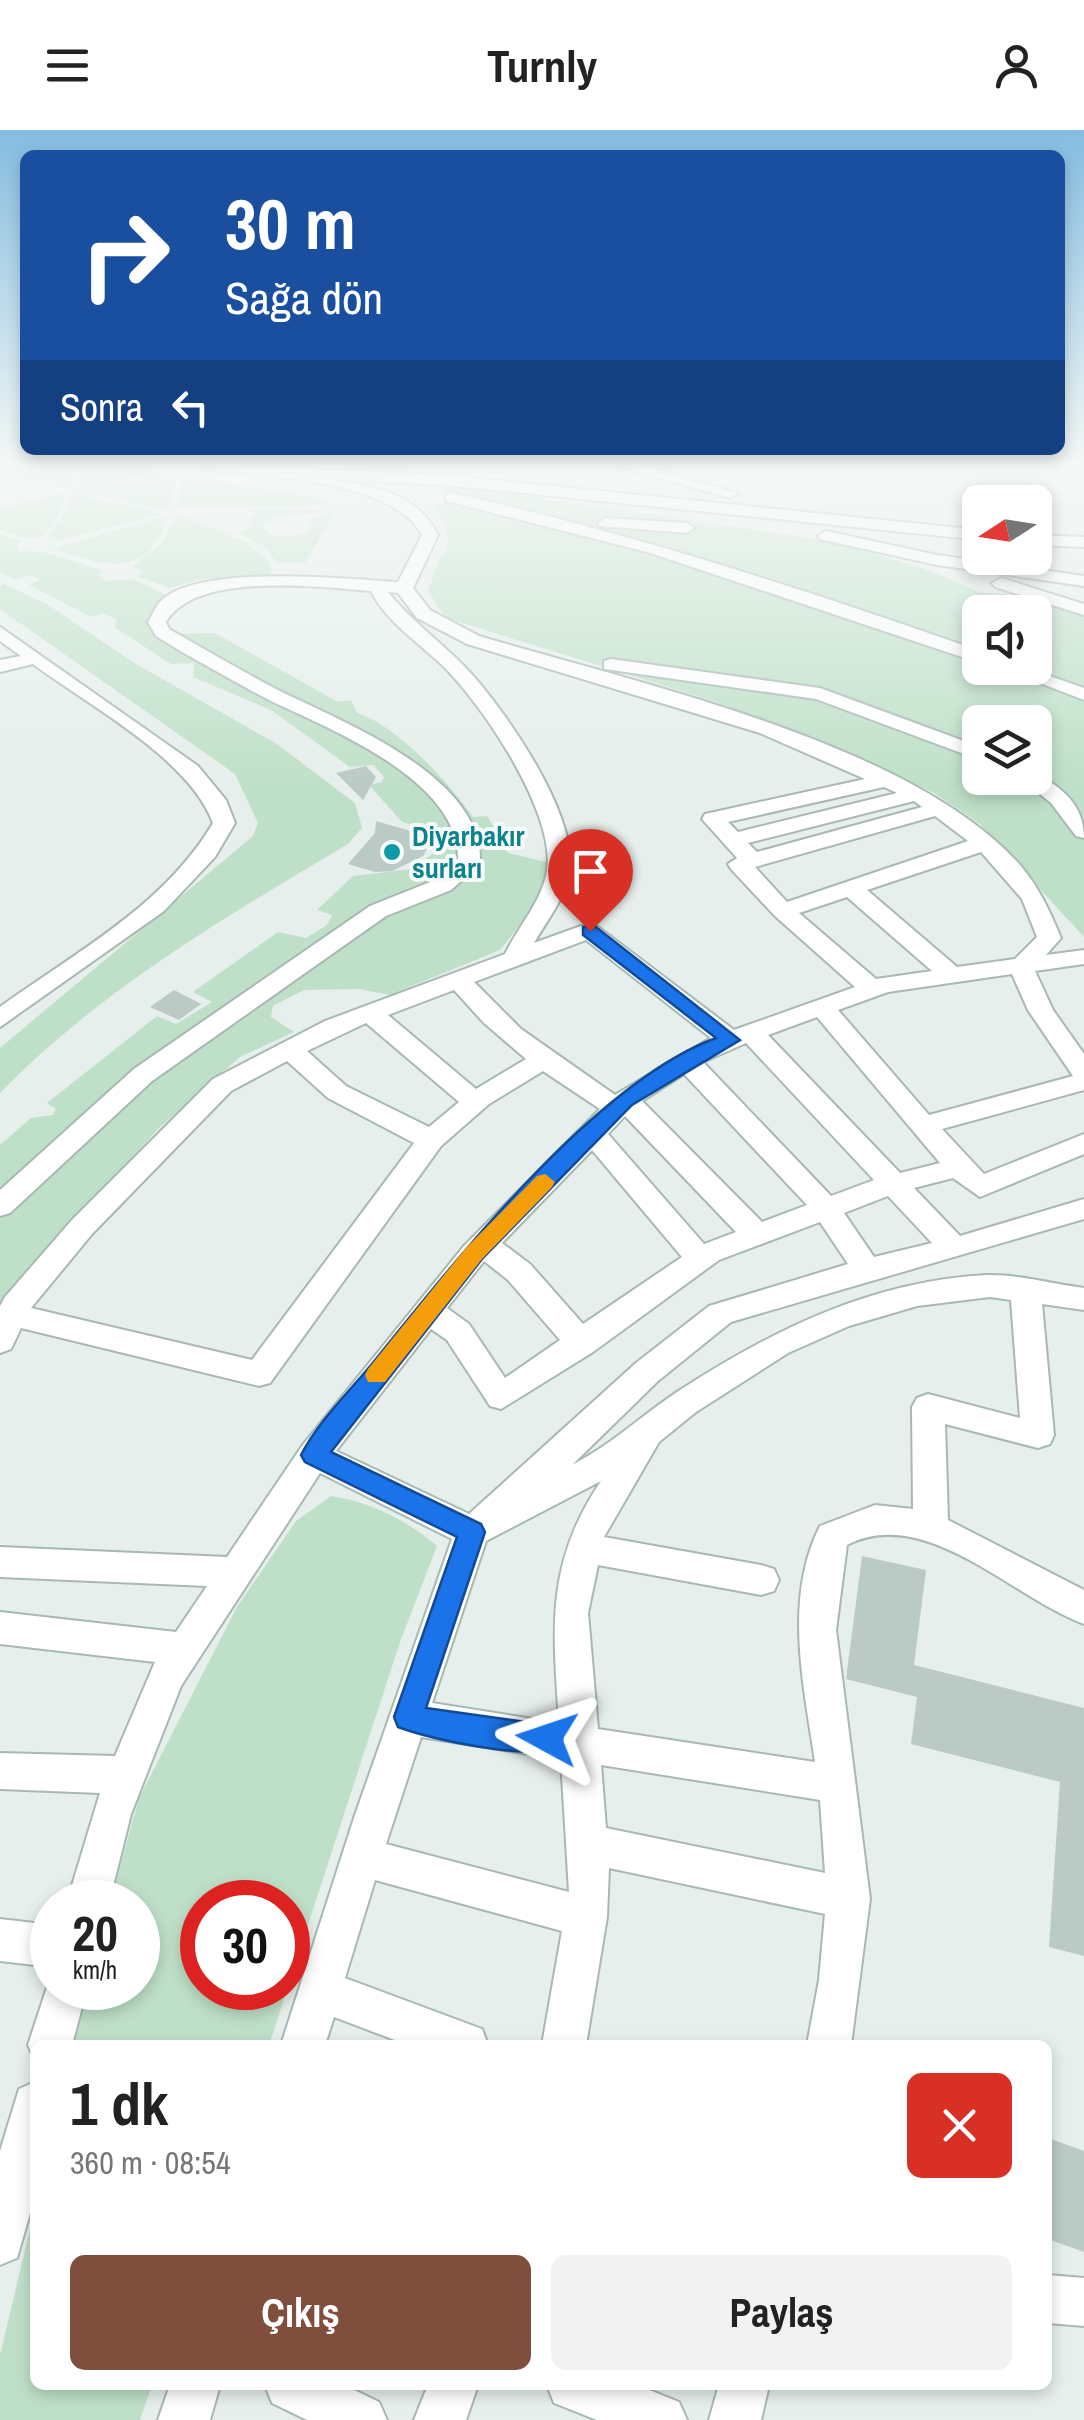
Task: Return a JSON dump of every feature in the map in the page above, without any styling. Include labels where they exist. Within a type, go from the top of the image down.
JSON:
[{"type":"street","points":[[412,571],[404,588],[409,602],[427,618],[472,640],[767,729],[918,794],[941,808],[985,843],[1033,900],[1049,938],[1022,967]]},
{"type":"street","points":[[683,571],[897,649]]},
{"type":"street","points":[[726,571],[829,602],[962,650]]},
{"type":"street","points":[[969,571],[1084,610]]},
{"type":"street","points":[[1013,571],[1084,581]]},
{"type":"street","points":[[0,1206],[144,1075],[378,911],[443,885],[469,864],[470,842],[464,829],[439,796],[392,751],[268,692],[162,632],[157,622],[163,608],[180,594],[209,586],[274,582],[404,588]]},
{"type":"street","points":[[375,587],[403,625],[468,684],[537,793],[558,841],[559,870],[516,958]]},
{"type":"street","points":[[0,632],[190,770],[215,800],[224,823],[214,846],[152,909],[0,1019]]},
{"type":"street","points":[[0,666],[36,658]]},
{"type":"street","points":[[612,665],[820,694],[962,747]]},
{"type":"street","points":[[1052,683],[1084,694]]},
{"type":"street","points":[[753,861],[713,819],[886,780]]},
{"type":"street","points":[[1052,793],[1084,831]]},
{"type":"street","points":[[733,840],[918,794]]},
{"type":"street","points":[[873,989],[739,864],[941,808]]},
{"type":"street","points":[[784,910],[985,843]]},
{"type":"street","points":[[852,889],[952,976]]},
{"type":"street","points":[[543,1060],[474,1102],[431,1140],[260,1374],[5,1328],[82,1227],[183,1120],[222,1085],[287,1048],[370,1012],[590,931],[741,1036],[898,1184],[954,1248]]},
{"type":"street","points":[[94,1880],[111,1814],[166,1677],[314,1455],[483,1244],[621,1104],[686,1060],[873,989],[1083,958]]},
{"type":"street","points":[[1022,967],[1040,1010],[1084,1073]]},
{"type":"street","points":[[458,978],[488,1019],[543,1060],[621,1104],[755,1233]]},
{"type":"street","points":[[822,1007],[980,1186],[1084,1143]]},
{"type":"street","points":[[370,1012],[474,1102]]},
{"type":"street","points":[[287,1048],[337,1092],[431,1140]]},
{"type":"street","points":[[686,1060],[826,1208],[867,1269]]},
{"type":"street","points":[[924,1125],[1084,1082]]},
{"type":"street","points":[[592,1133],[700,1260]]},
{"type":"street","points":[[428,1310],[458,1332],[501,1397],[700,1260],[755,1233],[960,1167]]},
{"type":"street","points":[[305,2040],[472,1532],[547,1468],[647,1372],[720,1314],[1084,1209]]},
{"type":"street","points":[[483,1244],[519,1272],[582,1344]]},
{"type":"street","points":[[472,1532],[602,1466],[777,1345],[838,1317],[917,1294],[990,1286],[1084,1299]]},
{"type":"street","points":[[931,1529],[928,1407],[1038,1436],[1025,1290]]},
{"type":"street","points":[[565,2040],[590,1887],[570,1613],[590,1527],[657,1426]]},
{"type":"street","points":[[314,1455],[472,1532]]},
{"type":"street","points":[[830,2040],[838,2008],[848,1898],[838,1784],[816,1668],[822,1566],[832,1536],[858,1522],[890,1519],[931,1529],[1084,1608]]},
{"type":"street","points":[[584,1548],[762,1580]]},
{"type":"street","points":[[0,1562],[236,1572]]},
{"type":"street","points":[[0,1628],[184,1649]]},
{"type":"street","points":[[408,1717],[483,1732],[580,1741],[838,1784]]},
{"type":"street","points":[[0,1771],[126,1775]]},
{"type":"street","points":[[588,1844],[848,1898]]},
{"type":"street","points":[[362,1858],[586,1917]]},
{"type":"street","points":[[0,1940],[30,1943]]},
{"type":"street","points":[[320,1990],[453,2040]]},
{"type":"street","points":[[51,2040],[59,2010]]},
{"type":"street","points":[[0,2241],[30,2124]]},
{"type":"street","points":[[1052,2299],[1084,2302]]},
{"type":"street","points":[[184,2420],[193,2390]]},
{"type":"street","points":[[300,2390],[361,2420]]},
{"type":"street","points":[[440,2420],[450,2390]]},
{"type":"street","points":[[735,2420],[743,2390]]},
{"type":"street","points":[[596,2398],[661,2420]]},
{"type":"green space","points":[[102,571],[99,576],[105,581],[133,579],[166,595],[152,620],[175,634],[215,633],[338,702],[351,700],[357,713],[389,730],[421,757],[473,817],[487,816],[497,832],[496,844],[509,853],[550,863],[531,911],[500,950],[390,995],[359,989],[304,990],[273,1006],[271,1017],[294,1032],[240,1057],[159,1128],[115,1176],[0,1323],[0,1145],[31,1118],[53,1115],[56,1109],[47,1103],[157,1016],[176,1024],[212,1002],[193,992],[278,932],[306,938],[327,925],[332,915],[317,910],[353,876],[411,869],[435,852],[436,841],[428,829],[402,822],[369,785],[382,782],[384,777],[373,765],[350,767],[271,710],[193,677],[194,663],[171,664],[114,627],[117,620],[103,613],[91,617],[29,585],[40,580],[31,575],[16,580],[0,573]]},
{"type":"green space","points":[[141,571],[271,571],[271,576],[201,579],[169,588],[138,577]]},
{"type":"green space","points":[[435,571],[930,571],[978,592],[1014,595],[962,595],[962,685],[1052,685],[1052,604],[1084,614],[1084,937],[980,824],[934,793],[845,752],[717,702],[446,618],[428,591]]},
{"type":"green space","points":[[4,584],[47,604],[136,664],[277,744],[355,803],[362,828],[348,844],[122,988],[79,1021],[0,1093],[0,1048],[253,836],[258,823],[235,774],[0,609],[0,586]]},
{"type":"green space","points":[[331,1496],[387,1514],[437,1546],[400,1642],[310,1919],[310,1880],[180,1880],[180,2010],[281,2010],[271,2040],[75,2040],[83,2010],[160,2010],[160,1880],[116,1880],[139,1798],[237,1607],[296,1521]]},
{"type":"green space","points":[[30,2229],[30,2390],[150,2390],[140,2420],[0,2420],[0,2355]]},
{"type":"building","points":[[366,766],[376,777],[363,800],[336,773]]},
{"type":"building","points":[[376,821],[414,832],[427,849],[423,856],[392,871],[375,872],[348,864],[375,833]]},
{"type":"building","points":[[174,990],[201,1004],[179,1020],[150,1007]]},
{"type":"building","points":[[862,1556],[926,1570],[914,1665],[1084,1708],[1084,1956],[1049,1947],[1060,1782],[911,1744],[917,1697],[846,1679]]},
{"type":"building","points":[[1052,2139],[1084,2151],[1084,2252],[1052,2240]]},
{"type":"slow traffic","points":[[377,1375],[474,1253],[545,1182]]},
{"type":"place","name":"Diyarbakır surları","points":[[392,852]]},
{"type":"route","points":[[547,1738],[483,1732],[408,1717],[472,1532],[314,1455],[474,1253],[625,1100],[703,1050],[730,1040],[590,931]]}]
